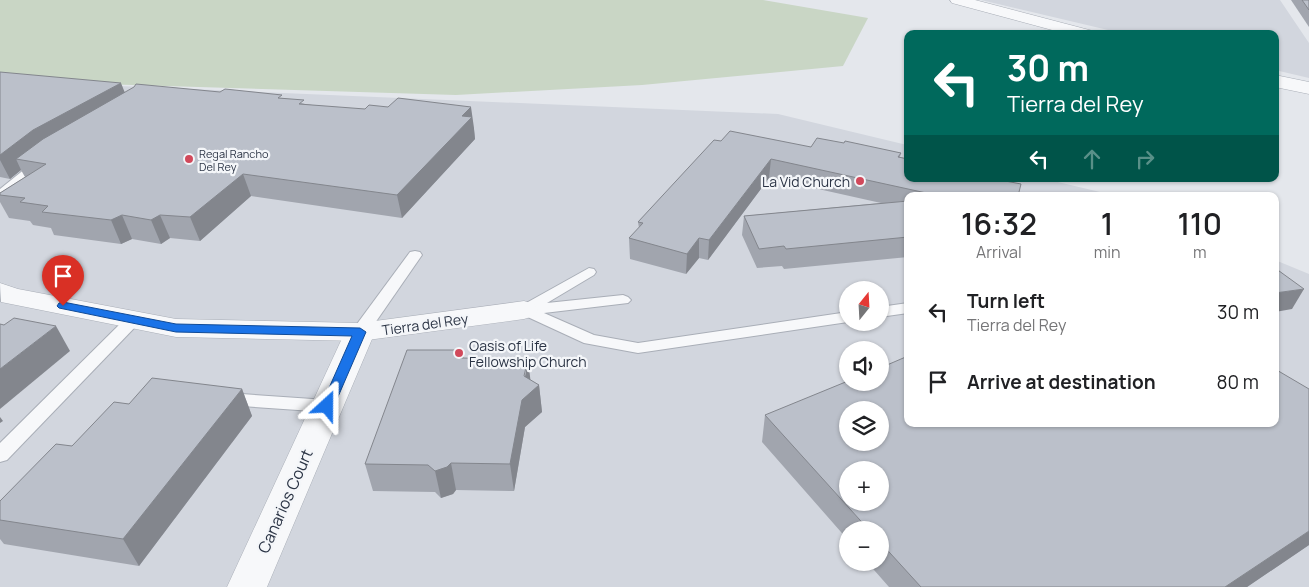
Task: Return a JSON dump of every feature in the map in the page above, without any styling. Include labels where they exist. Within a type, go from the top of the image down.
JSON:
[{"type":"street","points":[[957,0],[1071,30]]},
{"type":"street","points":[[1279,82],[1309,88]]},
{"type":"street","name":"Tierra del Rey","points":[[4,297],[176,328],[360,332],[524,310]]},
{"type":"street","name":"Canarios Court","points":[[247,587],[360,332]]},
{"type":"lane","points":[[0,195],[48,156]]},
{"type":"lane","points":[[360,332],[414,255]]},
{"type":"lane","points":[[524,310],[589,272]]},
{"type":"lane","points":[[524,310],[623,300]]},
{"type":"lane","points":[[889,311],[904,309]]},
{"type":"lane","points":[[524,310],[590,339],[638,348],[839,318]]},
{"type":"lane","points":[[0,455],[133,320]]},
{"type":"lane","points":[[207,397],[327,406]]},
{"type":"shaded area","points":[[981,0],[1280,0],[1309,43],[1309,78],[1279,71],[1279,30],[1108,30]]},
{"type":"shaded area","points":[[0,81],[778,114],[904,144],[904,182],[1058,182],[1100,192],[904,192],[904,427],[1279,427],[1279,262],[1309,274],[1309,587],[0,587]]},
{"type":"green space","points":[[0,0],[763,0],[868,18],[843,66],[642,85],[456,95],[0,81]]},
{"type":"building","points":[[1302,0],[1309,0],[1309,10]]},
{"type":"building","points":[[0,72],[121,83],[33,130],[0,155]]},
{"type":"building","points":[[136,84],[220,92],[225,89],[282,95],[278,98],[304,100],[299,104],[365,109],[369,105],[388,107],[398,98],[471,107],[462,116],[472,117],[397,195],[243,174],[190,217],[160,215],[151,220],[122,215],[111,220],[42,212],[48,206],[20,202],[25,198],[0,195],[0,193],[46,164],[16,159],[43,139],[134,87]]},
{"type":"building","points":[[730,131],[811,147],[817,138],[844,143],[845,141],[901,153],[898,157],[904,158],[904,182],[1011,182],[1021,184],[1019,192],[922,192],[771,159],[709,240],[699,238],[687,254],[629,238],[643,223],[638,222],[714,140],[721,141]]},
{"type":"building","points":[[904,201],[904,237],[786,249],[784,246],[759,249],[744,216]]},
{"type":"building","points":[[1279,271],[1304,289],[1279,292]]},
{"type":"building","points":[[14,318],[56,326],[0,369],[0,324],[4,325]]},
{"type":"building","points":[[407,350],[462,350],[460,358],[528,359],[524,376],[539,385],[522,400],[510,464],[451,463],[447,467],[435,471],[428,465],[365,464]]},
{"type":"building","points":[[904,358],[904,427],[1279,427],[1279,371],[1309,389],[1309,531],[1225,587],[921,587],[889,552],[889,521],[861,521],[852,511],[889,511],[889,461],[839,461],[839,497],[765,415],[839,385],[839,391],[889,391],[889,364]]},
{"type":"building","points":[[152,378],[242,389],[123,539],[0,520],[0,501],[56,444],[72,446],[114,402],[129,404]]},
{"type":"place","name":"Regal Rancho Del Rey","points":[[189,159]]},
{"type":"place","name":"La Vid Church","points":[[860,181]]},
{"type":"place","name":"Oasis of Life Fellowship Church","points":[[459,353]]},
{"type":"route","points":[[63,306],[176,328],[360,332],[327,406]]}]
